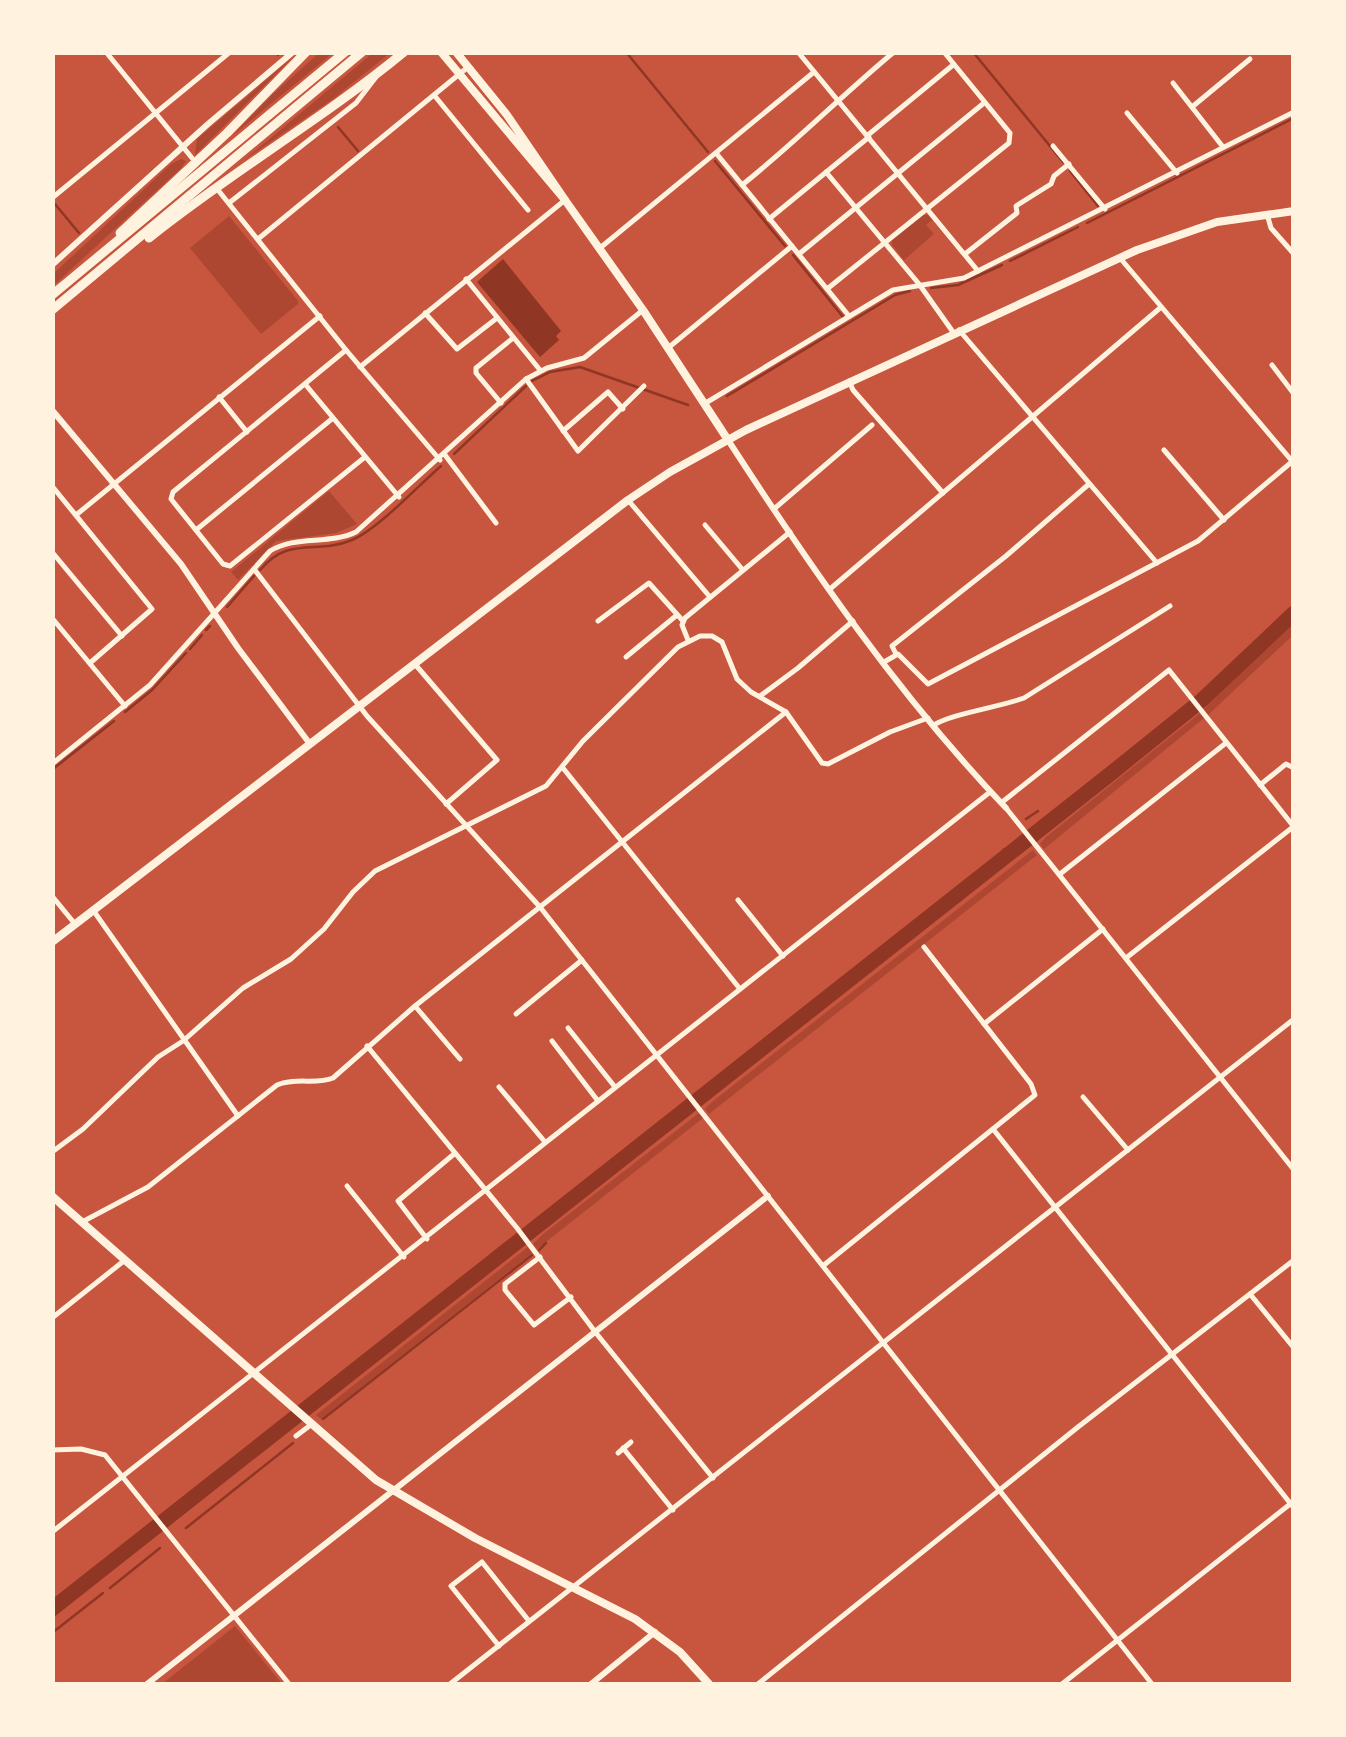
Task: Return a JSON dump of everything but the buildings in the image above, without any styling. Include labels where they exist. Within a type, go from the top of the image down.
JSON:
[{"type":"highway","points":[[106,251],[306,52]]},
{"type":"highway","points":[[52,295],[345,52]]},
{"type":"highway","points":[[52,310],[362,52]]},
{"type":"highway","points":[[113,260],[140,246],[404,52]]},
{"type":"main road","points":[[441,52],[465,70],[520,132],[728,440]]},
{"type":"main road","points":[[454,52],[524,151],[565,200]]},
{"type":"main road","points":[[52,942],[628,500],[728,440],[956,331],[1189,230],[1294,211]]},
{"type":"main road","points":[[52,1196],[357,1465],[475,1538],[575,1587],[654,1632],[680,1652],[709,1684]]},
{"type":"street","points":[[106,52],[192,158]]},
{"type":"street","points":[[52,198],[230,52]]},
{"type":"street","points":[[52,265],[293,52]]},
{"type":"street","points":[[798,52],[978,271]]},
{"type":"street","points":[[742,186],[804,135],[837,98],[894,52]]},
{"type":"street","points":[[828,289],[1010,143],[1010,133],[944,52]]},
{"type":"street","points":[[1192,107],[1250,59]]},
{"type":"street","points":[[769,219],[952,65]]},
{"type":"street","points":[[258,239],[465,70]]},
{"type":"street","points":[[600,248],[814,72]]},
{"type":"street","points":[[229,204],[356,103],[377,74]]},
{"type":"street","points":[[1173,84],[1224,147]]},
{"type":"street","points":[[434,95],[528,210]]},
{"type":"street","points":[[799,254],[984,103]]},
{"type":"street","points":[[704,404],[893,290],[950,282],[978,271],[1294,112]]},
{"type":"street","points":[[1127,113],[1177,173]]},
{"type":"street","points":[[1053,146],[1104,209]]},
{"type":"street","points":[[716,153],[849,316]]},
{"type":"street","points":[[965,254],[1017,213],[1016,206],[1051,184],[1054,176],[1069,164]]},
{"type":"street","points":[[826,172],[956,331],[1157,564]]},
{"type":"street","points":[[218,190],[360,367],[496,523]]},
{"type":"street","points":[[360,367],[565,200]]},
{"type":"street","points":[[1267,214],[1271,228],[1294,254]]},
{"type":"street","points":[[668,348],[792,246]]},
{"type":"street","points":[[1088,484],[1006,556],[892,646],[896,654],[928,684],[1198,541],[1293,461],[1120,258]]},
{"type":"street","points":[[466,279],[540,370]]},
{"type":"street","points":[[830,589],[1160,308]]},
{"type":"street","points":[[52,764],[160,675],[254,568],[279,546],[340,538],[356,532],[526,380],[540,370],[584,358],[643,310]]},
{"type":"street","points":[[425,313],[457,349],[497,318]]},
{"type":"street","points":[[76,514],[320,316]]},
{"type":"street","points":[[501,403],[476,368],[513,338]]},
{"type":"street","points":[[346,350],[171,494],[172,501],[223,564],[230,566],[365,456]]},
{"type":"street","points":[[1272,365],[1294,394]]},
{"type":"street","points":[[526,380],[578,451],[642,388]]},
{"type":"street","points":[[849,381],[852,390],[943,494]]},
{"type":"street","points":[[305,384],[398,496]]},
{"type":"street","points":[[563,431],[608,392],[623,409]]},
{"type":"street","points":[[219,398],[247,432]]},
{"type":"street","points":[[52,410],[216,611],[238,648],[310,744]]},
{"type":"street","points":[[196,530],[333,418]]},
{"type":"street","points":[[774,509],[872,425]]},
{"type":"street","points":[[728,440],[884,662],[1024,828],[1294,1170]]},
{"type":"street","points":[[1164,450],[1224,520]]},
{"type":"street","points":[[52,486],[152,609],[90,663]]},
{"type":"street","points":[[628,500],[710,597]]},
{"type":"street","points":[[705,525],[743,570]]},
{"type":"street","points":[[683,621],[790,532]]},
{"type":"street","points":[[52,552],[122,636]]},
{"type":"street","points":[[254,568],[359,706],[540,907],[1152,1684]]},
{"type":"street","points":[[598,622],[649,583],[683,621],[688,640]]},
{"type":"street","points":[[52,1152],[158,1057],[244,988],[291,959],[324,929],[375,871],[534,794],[688,640],[700,636],[716,637],[722,642],[737,679],[786,712],[822,763],[828,764],[890,732],[999,708],[1024,698],[1170,606]]},
{"type":"street","points":[[626,657],[677,614]]},
{"type":"street","points":[[52,618],[125,706]]},
{"type":"street","points":[[760,696],[853,621]]},
{"type":"street","points":[[884,662],[896,654]]},
{"type":"street","points":[[414,663],[497,760],[446,804]]},
{"type":"street","points":[[1004,805],[1169,670],[1189,694],[1293,827],[1126,958]]},
{"type":"street","points":[[82,1222],[148,1186],[284,1082],[330,1080],[414,1006],[786,712]]},
{"type":"street","points":[[1060,874],[1227,742]]},
{"type":"street","points":[[1260,785],[1286,764],[1294,768]]},
{"type":"street","points":[[563,768],[740,989]]},
{"type":"street","points":[[52,1532],[990,792]]},
{"type":"street","points":[[52,896],[76,924]]},
{"type":"street","points":[[738,900],[783,956]]},
{"type":"street","points":[[93,910],[238,1116]]},
{"type":"street","points":[[983,1025],[1103,929]]},
{"type":"street","points":[[824,1266],[1032,1098],[1035,1091],[924,947]]},
{"type":"street","points":[[516,1014],[582,960]]},
{"type":"street","points":[[414,1006],[460,1059]]},
{"type":"street","points":[[450,1684],[1294,1019]]},
{"type":"street","points":[[568,1028],[615,1088]]},
{"type":"street","points":[[552,1041],[598,1102]]},
{"type":"street","points":[[367,1046],[517,1228],[713,1478]]},
{"type":"street","points":[[499,1087],[546,1144]]},
{"type":"street","points":[[1083,1096],[1128,1150]]},
{"type":"street","points":[[993,1129],[1292,1504],[1062,1684]]},
{"type":"street","points":[[427,1239],[398,1201],[454,1154]]},
{"type":"street","points":[[347,1186],[404,1257]]},
{"type":"street","points":[[147,1684],[768,1196]]},
{"type":"street","points":[[540,1257],[504,1286],[531,1323],[536,1324],[571,1297]]},
{"type":"street","points":[[52,1318],[126,1260]]},
{"type":"street","points":[[758,1684],[1294,1260]]},
{"type":"street","points":[[1250,1294],[1294,1348]]},
{"type":"street","points":[[296,1436],[310,1422]]},
{"type":"street","points":[[631,1442],[620,1451],[673,1510]]},
{"type":"street","points":[[52,1450],[95,1450],[105,1455],[289,1684]]},
{"type":"street","points":[[499,1646],[450,1586],[482,1562],[530,1622]]},
{"type":"street","points":[[591,1684],[654,1632]]},
{"type":"shaded area","points":[[374,52],[390,53],[333,99],[244,160]]},
{"type":"shaded area","points":[[319,53],[333,53],[233,135],[273,94]]},
{"type":"shaded area","points":[[292,58],[195,155],[197,139]]},
{"type":"shaded area","points":[[181,159],[186,161],[181,168],[53,286],[53,274]]},
{"type":"shaded area","points":[[923,215],[932,220],[926,225],[934,234],[904,260],[892,240]]},
{"type":"shaded area","points":[[229,216],[298,301],[261,334],[190,248]]},
{"type":"shaded area","points":[[503,259],[561,331],[556,336],[559,340],[540,357],[477,282]]},
{"type":"shaded area","points":[[329,491],[357,524],[336,533],[276,541],[238,580],[231,572]]},
{"type":"shaded area","points":[[1293,624],[1293,635],[1208,715],[1204,709]]},
{"type":"shaded area","points":[[1200,713],[1204,718],[1044,849],[1040,844],[1046,837]]},
{"type":"shaded area","points":[[1033,850],[1037,855],[709,1114],[705,1109],[712,1102]]},
{"type":"shaded area","points":[[699,1113],[703,1118],[537,1249],[533,1244],[542,1235]]},
{"type":"shaded area","points":[[528,1247],[532,1253],[321,1419],[316,1415]]},
{"type":"shaded area","points":[[235,1626],[282,1684],[162,1684]]},
{"type":"waterway","points":[[626,52],[708,152]]},
{"type":"waterway","points":[[973,52],[1063,162]]},
{"type":"waterway","points":[[1087,223],[1294,118]]},
{"type":"waterway","points":[[338,127],[358,151]]},
{"type":"waterway","points":[[715,161],[785,246]]},
{"type":"waterway","points":[[1070,171],[1098,206]]},
{"type":"waterway","points":[[55,204],[79,233]]},
{"type":"waterway","points":[[1010,261],[1078,227]]},
{"type":"waterway","points":[[793,255],[843,317]]},
{"type":"waterway","points":[[931,288],[958,285],[1002,265]]},
{"type":"waterway","points":[[727,396],[895,295],[910,291]]},
{"type":"waterway","points":[[532,381],[550,372],[580,367],[688,405]]},
{"type":"waterway","points":[[454,454],[526,386]]},
{"type":"waterway","points":[[260,570],[271,559],[292,549],[339,544],[362,535],[441,466]]},
{"type":"waterway","points":[[227,607],[254,576]]},
{"type":"waterway","points":[[52,1609],[1109,775],[1202,700],[1294,613]]},
{"type":"waterway","points":[[206,630],[210,626]]},
{"type":"waterway","points":[[190,649],[202,635]]},
{"type":"waterway","points":[[125,712],[186,653]]},
{"type":"waterway","points":[[53,769],[114,721]]},
{"type":"waterway","points":[[1026,819],[1038,811]]},
{"type":"waterway","points":[[1004,849],[1009,855]]},
{"type":"waterway","points":[[539,1250],[546,1243]]},
{"type":"waterway","points":[[323,1419],[532,1255]]},
{"type":"waterway","points":[[186,1528],[293,1443]]},
{"type":"waterway","points":[[110,1588],[160,1548]]},
{"type":"waterway","points":[[52,1633],[103,1593]]}]
